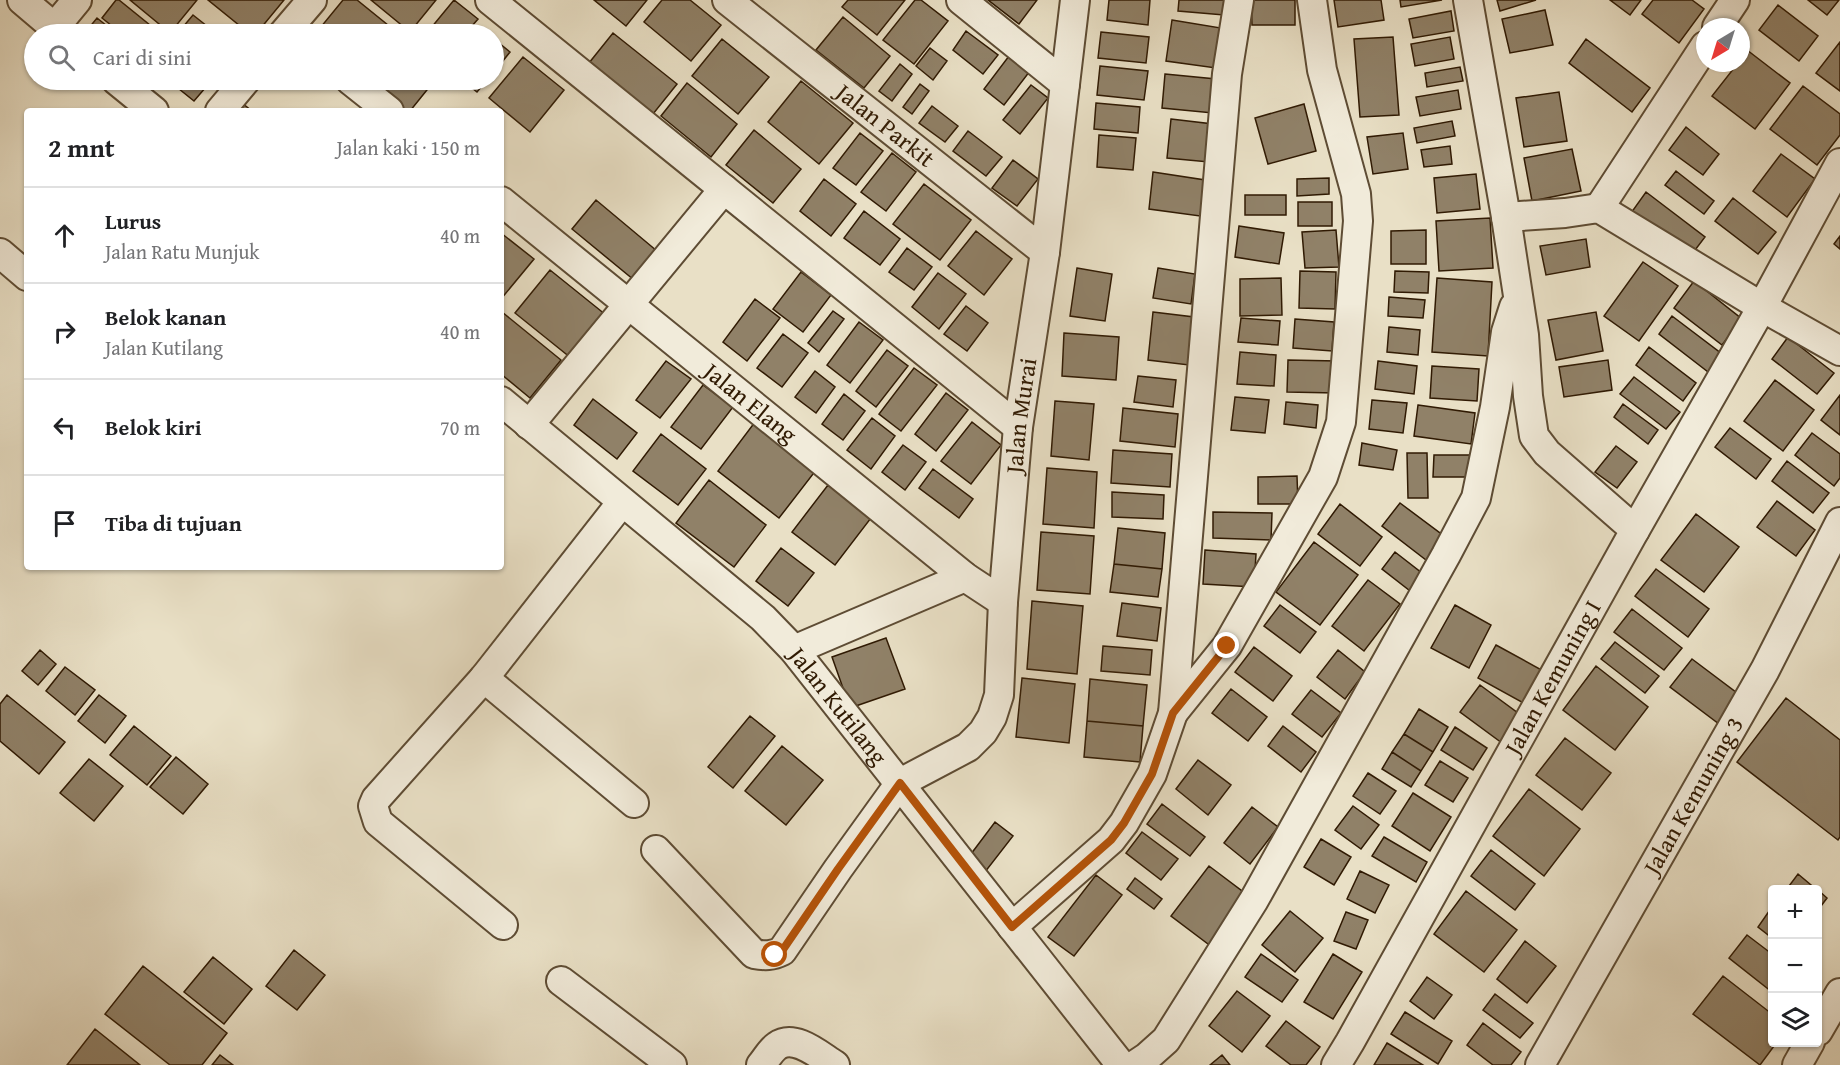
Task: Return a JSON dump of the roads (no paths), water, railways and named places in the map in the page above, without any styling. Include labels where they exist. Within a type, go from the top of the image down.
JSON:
[{"type":"street","points":[[22,0],[50,24]]},
{"type":"street","points":[[62,24],[76,0]]},
{"type":"street","points":[[295,24],[312,0]]},
{"type":"street","points":[[490,0],[1018,427]]},
{"type":"street","name":"Jalan Parkit","points":[[727,0],[1045,252]]},
{"type":"street","points":[[961,0],[1065,84]]},
{"type":"street","name":"Jalan Murai","points":[[900,783],[968,747],[983,732],[992,717],[999,695],[1003,602],[1018,427],[1045,252],[1075,0]]},
{"type":"street","points":[[1012,927],[1111,840],[1124,823],[1152,774],[1173,713],[1227,74],[1239,0]]},
{"type":"street","points":[[1173,713],[1227,646],[1323,477],[1341,422],[1358,221],[1356,194],[1322,70],[1312,0]]},
{"type":"street","points":[[1468,0],[1524,335],[1528,396],[1534,436],[1546,453],[1635,530]]},
{"type":"street","points":[[1723,18],[1735,0]]},
{"type":"street","points":[[1599,208],[1696,60]]},
{"type":"street","points":[[128,90],[150,108]]},
{"type":"street","points":[[223,108],[238,90]]},
{"type":"street","points":[[363,90],[385,108]]},
{"type":"street","name":"Jalan Kemuning I","points":[[1336,1065],[1762,307],[1840,163]]},
{"type":"street","points":[[529,425],[724,189]]},
{"type":"street","name":"Jalan Elang","points":[[504,203],[965,577],[1003,602]]},
{"type":"street","points":[[1506,217],[1599,208],[1762,307],[1840,351]]},
{"type":"street","points":[[0,253],[24,273]]},
{"type":"street","points":[[1135,1065],[1147,1058],[1166,1040],[1254,900],[1476,498],[1495,407],[1506,332],[1517,299]]},
{"type":"street","name":"Jalan Kutilang","points":[[504,404],[764,618],[794,650],[1121,1065]]},
{"type":"street","points":[[503,925],[378,822],[373,806],[376,799],[484,678],[622,502]]},
{"type":"street","name":"Jalan Kemuning 3","points":[[1540,1065],[1766,670],[1840,522]]},
{"type":"street","points":[[794,650],[965,577]]},
{"type":"street","points":[[1179,638],[1227,646]]},
{"type":"street","points":[[484,678],[634,803]]},
{"type":"street","points":[[656,850],[754,954],[775,955],[782,951],[900,783]]},
{"type":"street","points":[[561,981],[672,1065]]},
{"type":"street","points":[[1822,1023],[1840,993]]},
{"type":"street","points":[[761,1065],[777,1046],[791,1041],[804,1046],[835,1065]]},
{"type":"street","points":[[1797,1065],[1807,1047]]}]
